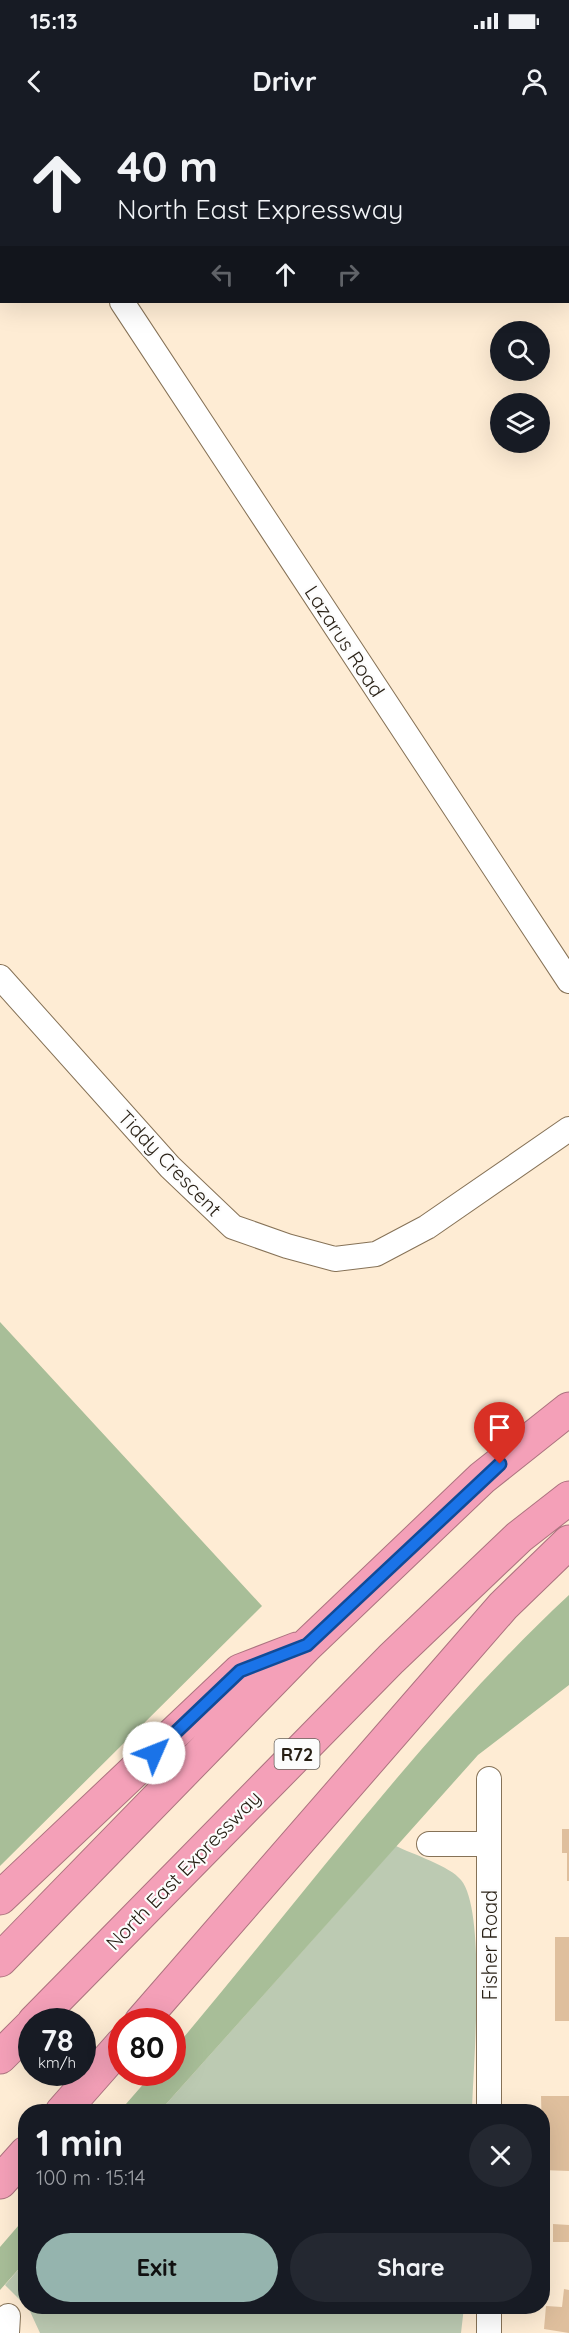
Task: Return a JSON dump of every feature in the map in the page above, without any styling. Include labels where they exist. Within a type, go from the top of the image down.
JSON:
[{"type":"highway","points":[[0,1960],[307,1645],[482,1478],[569,1409]]},
{"type":"highway","name":"North East Expressway","points":[[48,2008],[391,1659],[519,1537],[569,1498]]},
{"type":"highway","points":[[153,2008],[503,1606],[569,1542]]},
{"type":"highway","points":[[0,1898],[240,1671],[307,1645]]},
{"type":"highway","name":"North East Expressway","points":[[0,2057],[18,2038]]},
{"type":"highway","points":[[69,2104],[108,2060]]},
{"type":"highway","points":[[0,2182],[18,2162]]},
{"type":"street","name":"Lazarus Road","points":[[123,303],[569,981]]},
{"type":"street","name":"Tiddy Crescent","points":[[0,977],[170,1167],[233,1227],[287,1246],[334,1258],[376,1254],[427,1227],[569,1129]]},
{"type":"street","name":"Fisher Road","points":[[489,1779],[489,2104]]},
{"type":"street","points":[[429,1844],[489,1845]]},
{"type":"street","points":[[489,2314],[489,2333]]},
{"type":"green space","points":[[0,1322],[262,1606],[0,1866]]},
{"type":"green space","points":[[569,1595],[569,1685],[478,1755],[186,2082],[186,2035],[365,1816],[464,1702]]},
{"type":"green space","points":[[396,1846],[440,1865],[456,1875],[469,1897],[474,1923],[477,1991],[472,2104],[166,2104],[182,2086],[186,2086],[186,2082]]},
{"type":"green space","points":[[142,2086],[182,2086],[166,2104],[126,2104]]},
{"type":"green space","points":[[18,2226],[18,2270],[0,2290],[0,2247]]},
{"type":"green space","points":[[18,2270],[18,2298],[5,2285]]},
{"type":"green space","points":[[31,2314],[463,2314],[461,2333],[40,2333]]},
{"type":"building","points":[[562,1829],[569,1829],[569,1881],[567,1881],[567,1853],[562,1853]]},
{"type":"building","points":[[555,1937],[569,1937],[569,2021],[555,2021]]},
{"type":"building","points":[[541,2096],[569,2096],[569,2171],[550,2170],[550,2104],[541,2104]]},
{"type":"building","points":[[553,2224],[569,2225],[569,2242],[553,2242]]},
{"type":"building","points":[[564,2289],[569,2290],[569,2333],[544,2329],[545,2314],[550,2314],[550,2306],[562,2307]]},
{"type":"route","points":[[154,1753],[240,1671],[307,1645],[421,1535],[500,1464]]}]
